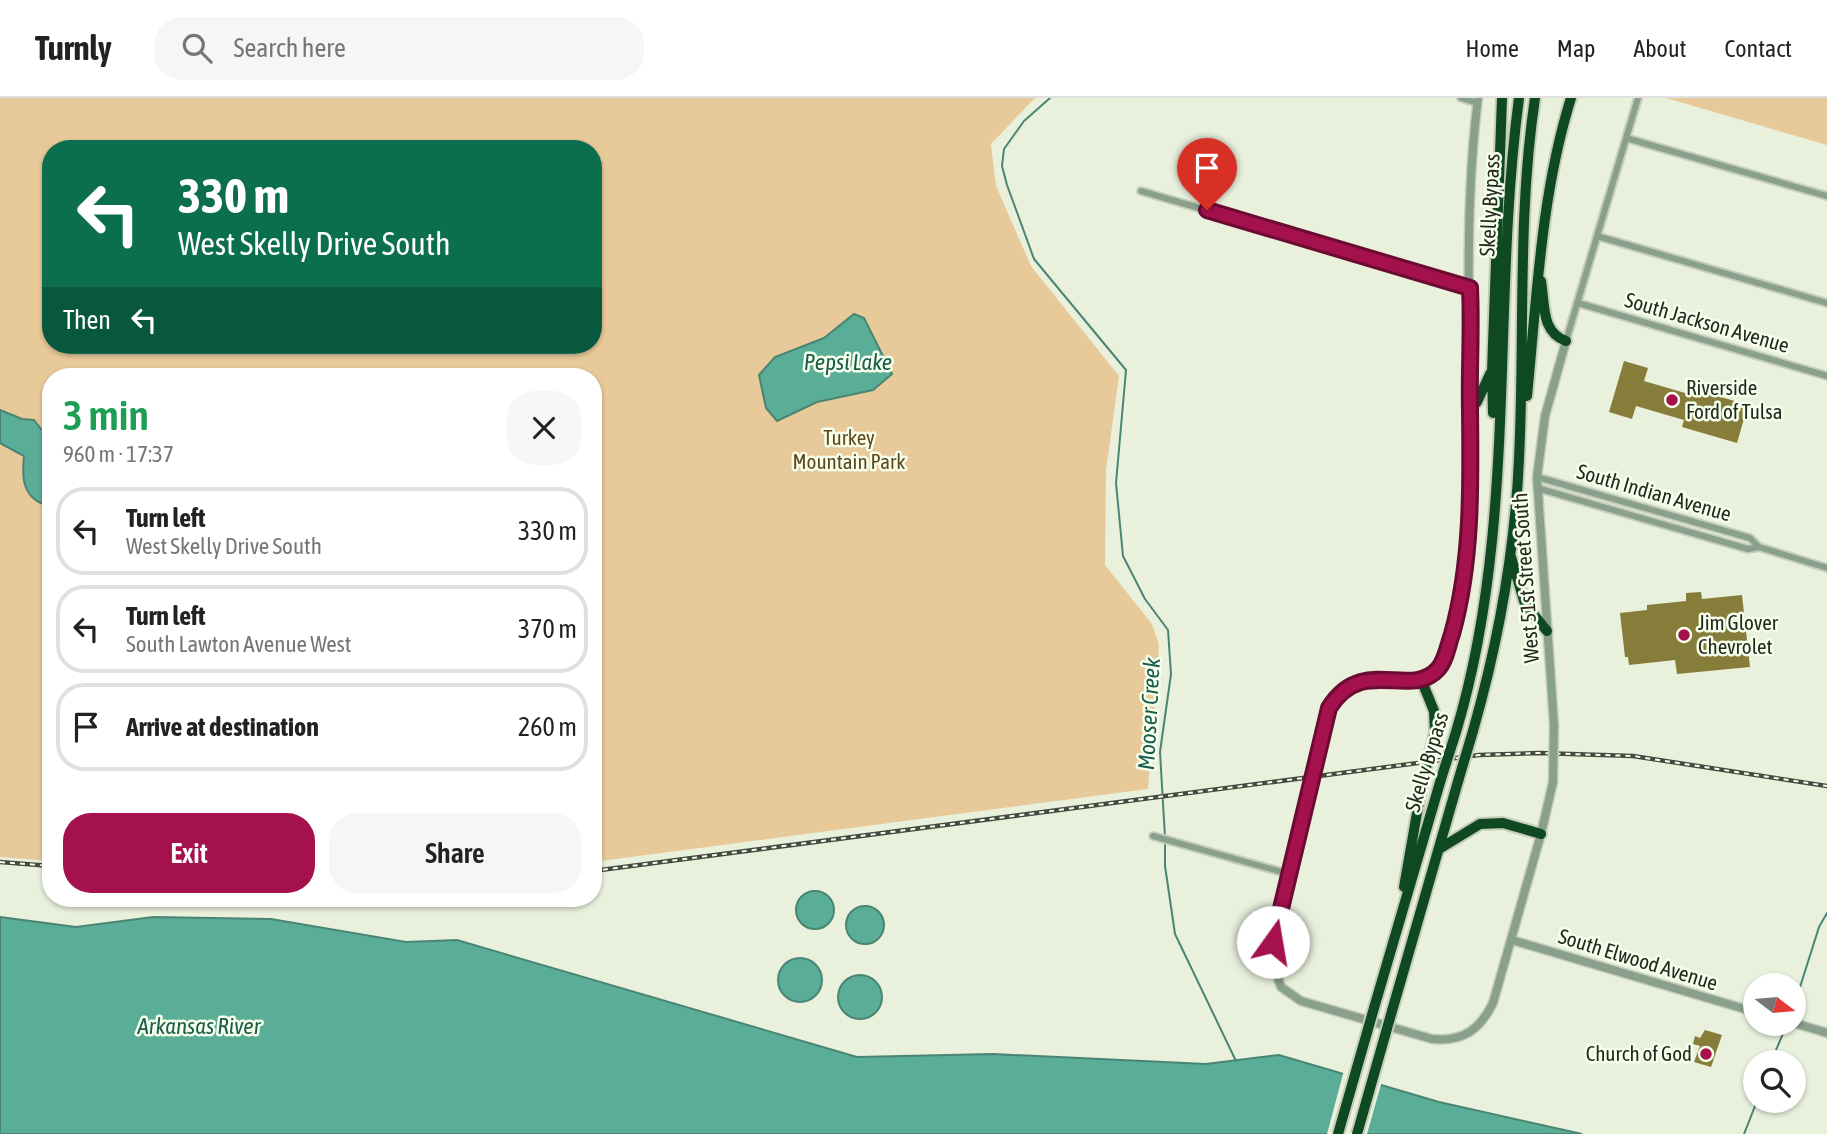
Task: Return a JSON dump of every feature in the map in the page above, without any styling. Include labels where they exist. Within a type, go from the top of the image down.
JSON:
[{"type":"highway","points":[[1497,492],[1492,372],[1502,98]]},
{"type":"highway","name":"Skelly Bypass","points":[[1338,1134],[1456,732],[1483,621],[1497,492],[1508,196],[1519,98]]},
{"type":"highway","name":"Skelly Bypass","points":[[1357,1134],[1473,731],[1496,637],[1519,459],[1525,183],[1535,98]]},
{"type":"highway","points":[[1519,459],[1549,183],[1571,98]]},
{"type":"highway","points":[[1539,265],[1548,328],[1553,337],[1566,341]]},
{"type":"highway","points":[[1470,409],[1477,402],[1492,372]]},
{"type":"highway","points":[[1509,550],[1525,604],[1547,631]]},
{"type":"highway","points":[[1393,944],[1434,733],[1434,711],[1421,679]]},
{"type":"highway","points":[[1439,849],[1480,824],[1503,823],[1541,834]]},
{"type":"street","points":[[1153,836],[1289,874],[1329,708],[1342,691],[1353,684],[1371,679],[1421,679],[1436,671],[1444,658],[1464,587],[1472,453],[1470,288],[1467,275],[1468,194],[1478,101],[1461,98]]},
{"type":"street","name":"West 51st Street South","points":[[1289,874],[1271,957],[1281,986],[1301,1001],[1433,1039],[1452,1040],[1471,1033],[1484,1021],[1493,1003],[1512,940],[1553,782],[1554,725],[1537,488],[1545,416],[1638,98]]},
{"type":"street","points":[[1626,138],[1827,196]]},
{"type":"street","points":[[1141,191],[1470,288]]},
{"type":"street","points":[[1597,236],[1827,303]]},
{"type":"street","name":"South Jackson Avenue","points":[[1578,303],[1827,376]]},
{"type":"street","name":"South Indian Avenue","points":[[1537,477],[1750,538],[1759,547]]},
{"type":"street","name":"South Indian Avenue","points":[[1537,488],[1748,548],[1759,547],[1827,568]]},
{"type":"street","points":[[1613,510],[1615,500]]},
{"type":"street","name":"South Elwood Avenue","points":[[1512,940],[1743,1008]]},
{"type":"street","points":[[1806,1027],[1827,1033]]},
{"type":"green space","name":"Turkey Mountain Park","points":[[0,98],[1035,98],[991,144],[996,186],[1031,266],[1119,376],[1106,471],[1105,565],[1152,624],[1159,645],[1148,789],[602,861],[602,368],[42,368],[42,860],[0,857]]},
{"type":"green space","points":[[1666,98],[1827,98],[1827,145]]},
{"type":"water","name":"Pepsi Lake","points":[[854,314],[864,318],[892,374],[873,390],[817,402],[777,421],[766,408],[759,375],[775,357],[824,338]]},
{"type":"water","points":[[0,410],[22,419],[34,420],[42,429],[42,503],[27,491],[23,471],[24,456],[0,443]]},
{"type":"water","points":[[815,891],[828,897],[834,910],[828,923],[815,929],[802,923],[796,910],[802,897]]},
{"type":"water","points":[[865,906],[878,912],[884,925],[878,938],[865,944],[852,938],[846,925],[852,912]]},
{"type":"water","name":"Arkansas River","points":[[0,917],[76,927],[153,917],[271,919],[406,942],[457,940],[857,1057],[993,1054],[1206,1064],[1279,1055],[1439,1102],[1582,1134],[0,1134]]},
{"type":"water","points":[[800,958],[809,959],[816,964],[821,971],[821,989],[816,996],[809,1001],[800,1002],[791,1001],[784,996],[779,989],[778,980],[779,971],[784,964],[791,959]]},
{"type":"water","points":[[860,975],[869,976],[876,981],[881,988],[881,1006],[876,1013],[869,1018],[860,1019],[851,1018],[844,1013],[839,1006],[838,997],[839,988],[844,981],[851,976]]},
{"type":"pier","points":[[1344,1070],[1382,1081],[1367,1134],[1327,1134]]},
{"type":"building","name":"Riverside Ford of Tulsa","points":[[1624,361],[1648,368],[1644,381],[1692,395],[1694,389],[1748,405],[1737,443],[1682,427],[1684,420],[1636,406],[1632,419],[1609,412]]},
{"type":"building","name":"Jim Glover Chevrolet","points":[[1701,592],[1702,599],[1742,595],[1750,667],[1677,674],[1675,660],[1629,665],[1628,657],[1625,657],[1620,613],[1647,610],[1647,605],[1686,601],[1686,593]]},
{"type":"building","name":"Church of God","points":[[1705,1030],[1722,1035],[1711,1067],[1694,1062],[1700,1046],[1693,1044],[1695,1036],[1700,1038]]},
{"type":"waterway","name":"Mooser Creek","points":[[1050,98],[1024,121],[1004,149],[1002,166],[1034,259],[1126,370],[1116,483],[1123,556],[1145,599],[1168,630],[1171,674],[1160,752],[1165,837]]},
{"type":"waterway","name":"Mooser Creek","points":[[1165,843],[1165,866],[1175,934],[1236,1061]]},
{"type":"waterway","points":[[1804,973],[1819,927],[1827,913]]},
{"type":"waterway","points":[[1776,1050],[1782,1036]]},
{"type":"waterway","points":[[1744,1134],[1752,1113]]},
{"type":"railway","points":[[602,870],[1479,755],[1539,753],[1633,756],[1827,786]]},
{"type":"railway","points":[[0,862],[42,865]]},
{"type":"place","name":"Riverside Ford of Tulsa","points":[[1672,400]]},
{"type":"place","name":"Jim Glover Chevrolet","points":[[1684,635]]},
{"type":"place","name":"Church of God","points":[[1706,1054]]},
{"type":"route","points":[[1207,210],[1470,288],[1472,453],[1466,537],[1467,569],[1447,649],[1441,665],[1429,676],[1415,680],[1361,681],[1342,691],[1329,708],[1273,942]]}]
